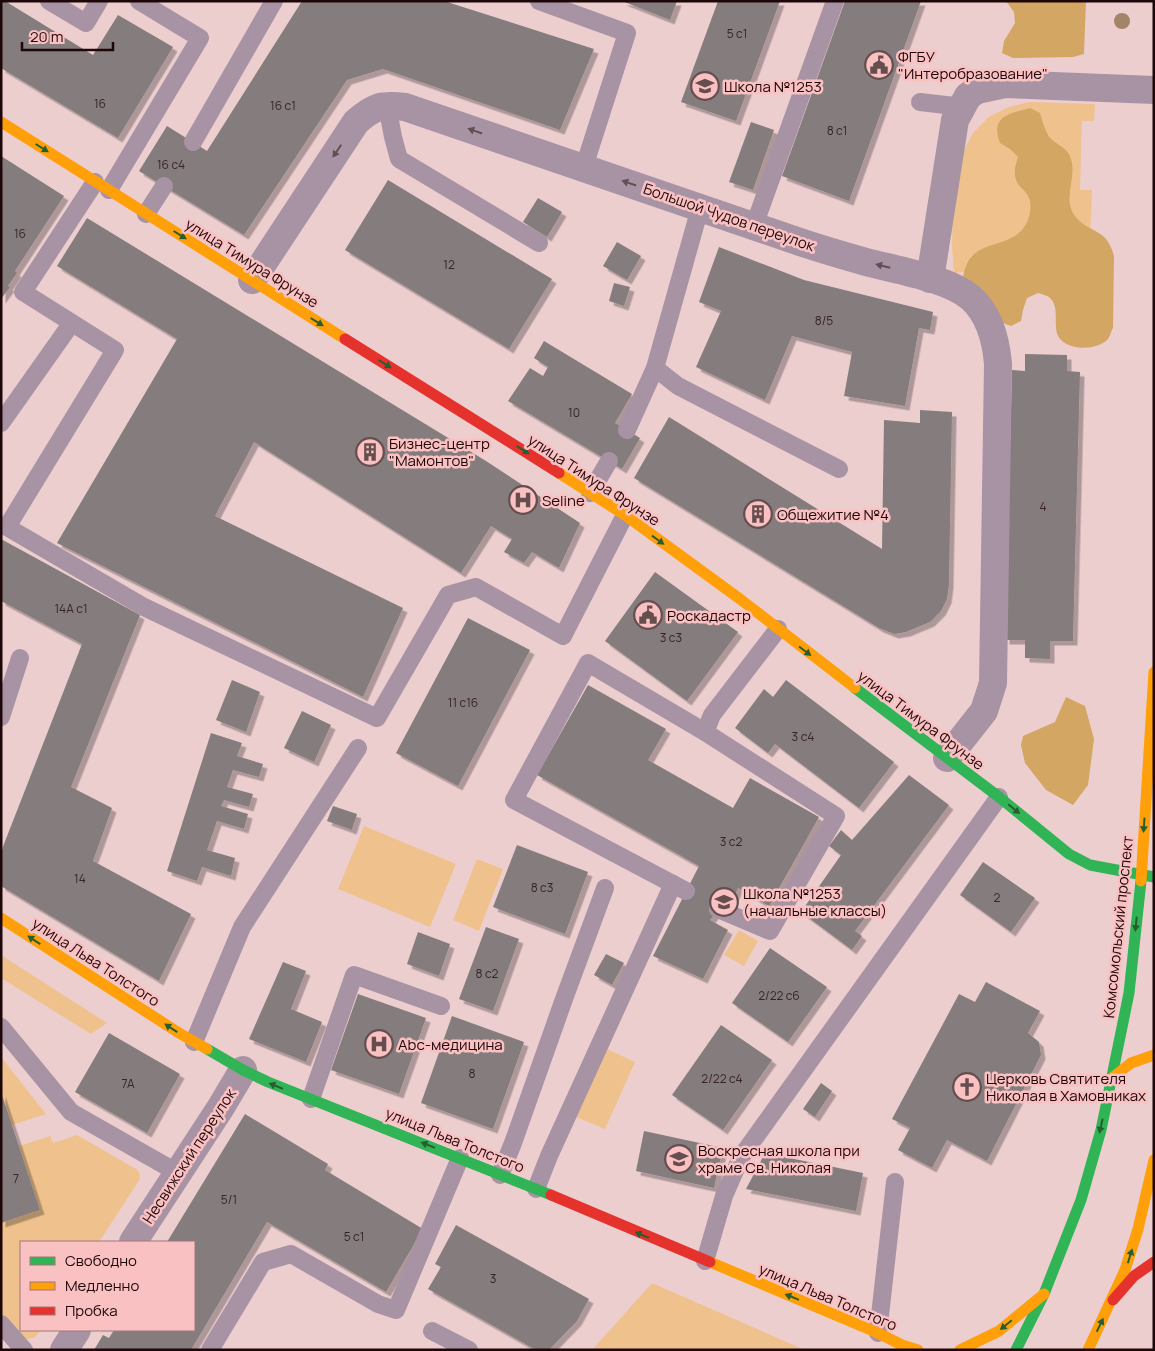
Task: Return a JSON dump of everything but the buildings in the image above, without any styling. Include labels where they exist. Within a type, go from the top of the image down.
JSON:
[{"type":"street","points":[[930,279],[955,120],[968,96],[977,90],[1005,84],[1154,90]]},
{"type":"street","name":"Большой Чудов переулок","points":[[388,105],[405,107],[700,208],[865,262],[930,279],[958,290],[971,298],[981,308],[996,342],[998,364],[993,683],[984,711],[947,758]]},
{"type":"street","points":[[252,280],[356,122],[367,113],[388,105]]},
{"type":"street","name":"улица Тимура Фрунзе","points":[[1,122],[625,515],[740,599],[999,797],[1069,854],[1090,865],[1154,877]]},
{"type":"street","name":"Комсомольский проспект","points":[[1016,1350],[1044,1294],[1081,1200],[1101,1130],[1112,1078],[1129,993],[1141,876],[1154,672]]},
{"type":"street","name":"улица Льва Толстого","points":[[1,918],[194,1042],[243,1070],[536,1189],[878,1333],[902,1345],[918,1350]]},
{"type":"street","points":[[1112,1078],[1124,1066],[1144,1056],[1154,1055]]},
{"type":"street","name":"Несвижский переулок","points":[[135,1241],[243,1070]]},
{"type":"street","points":[[1088,1350],[1125,1270],[1138,1229],[1154,1160]]},
{"type":"street","points":[[1112,1301],[1134,1276],[1154,1262]]},
{"type":"street","name":"Комсомольский проспект","points":[[960,1350],[999,1331],[1044,1294]]},
{"type":"street","points":[[64,1350],[76,1331]]},
{"type":"lane","points":[[49,1],[86,23],[99,1]]},
{"type":"lane","points":[[139,1],[200,38],[102,186],[23,292],[115,350],[7,527],[144,607],[378,718],[448,594],[476,586],[563,636],[625,515]]},
{"type":"lane","points":[[193,142],[274,1]]},
{"type":"lane","points":[[539,1],[627,34],[584,168]]},
{"type":"lane","points":[[754,226],[835,1]]},
{"type":"lane","points":[[920,102],[962,106]]},
{"type":"lane","points":[[388,105],[399,159],[539,243]]},
{"type":"lane","points":[[146,214],[164,186]]},
{"type":"lane","points":[[627,430],[655,368],[700,208]]},
{"type":"lane","points":[[1,424],[71,324]]},
{"type":"lane","points":[[655,368],[678,386],[840,469]]},
{"type":"lane","points":[[590,493],[609,461]]},
{"type":"lane","points":[[705,732],[712,715],[778,629]]},
{"type":"lane","points":[[1,717],[20,658]]},
{"type":"lane","points":[[536,1189],[549,1156],[680,888],[514,800],[588,663],[705,732],[836,816],[770,931],[718,909]]},
{"type":"lane","points":[[194,1042],[242,927],[358,748]]},
{"type":"lane","points":[[705,1261],[724,1196],[741,1156],[999,797]]},
{"type":"lane","points":[[500,1175],[606,888]]},
{"type":"lane","points":[[311,1099],[354,975],[441,1006]]},
{"type":"lane","points":[[1,1027],[71,1112],[178,1173]]},
{"type":"lane","points":[[210,1350],[263,1262],[291,1254],[378,1304],[396,1310],[460,1158]]},
{"type":"lane","points":[[878,1333],[895,1182]]},
{"type":"lane","points":[[1,1324],[24,1350]]},
{"type":"lane","points":[[432,1330],[469,1350]]},
{"type":"shaded area","points":[[1006,1],[1086,1],[1084,54],[1073,57],[1013,58],[1002,53],[1004,41],[1015,23],[1014,12]]},
{"type":"shaded area","points":[[1029,102],[1095,104],[1094,121],[1082,121],[1080,190],[1092,190],[1089,260],[954,273],[952,246],[953,186],[957,164],[973,133],[990,116],[1009,107]]},
{"type":"shaded area","points":[[1030,108],[1040,113],[1048,135],[1069,154],[1072,166],[1071,209],[1081,222],[1107,240],[1114,256],[1113,328],[1104,343],[1092,347],[1072,346],[1061,340],[1056,330],[1055,307],[1048,296],[1038,293],[1027,298],[1021,321],[1011,326],[1000,322],[963,278],[967,264],[973,255],[981,249],[1019,233],[1026,224],[1030,211],[1030,201],[1015,177],[1018,157],[1000,143],[997,127],[999,122],[1008,115]]},
{"type":"shaded area","points":[[1066,697],[1085,706],[1094,739],[1088,785],[1073,805],[1046,790],[1025,763],[1021,745],[1023,736],[1055,722]]},
{"type":"shaded area","points":[[364,826],[456,864],[430,927],[338,889]]},
{"type":"shaded area","points":[[477,859],[503,869],[479,931],[453,920]]},
{"type":"shaded area","points":[[739,930],[758,941],[744,966],[724,955]]},
{"type":"shaded area","points":[[1,955],[107,1023],[91,1034],[1,978]]},
{"type":"shaded area","points":[[607,1049],[635,1062],[605,1129],[576,1117]]},
{"type":"shaded area","points":[[1,1057],[46,1114],[12,1125],[1,1092]]},
{"type":"shaded area","points":[[77,1135],[136,1169],[139,1172],[140,1179],[100,1241],[20,1241],[20,1331],[40,1331],[34,1338],[26,1339],[1,1312],[1,1223],[40,1210],[19,1146],[50,1136],[53,1143]]},
{"type":"shaded area","points":[[652,1283],[805,1350],[592,1350]]},
{"type":"traffic: fast","points":[[855,688],[999,797],[1069,854],[1090,865],[1154,877]]},
{"type":"traffic: fast","points":[[1016,1350],[1044,1294],[1081,1200],[1101,1130],[1129,993],[1141,881]]},
{"type":"traffic: fast","points":[[207,1049],[268,1082],[551,1195]]},
{"type":"traffic: slow","points":[[1,122],[345,339]]},
{"type":"traffic: slow","points":[[559,473],[625,515],[740,599],[855,688]]},
{"type":"traffic: slow","points":[[1141,881],[1154,672]]},
{"type":"traffic: slow","points":[[1,918],[179,1033],[207,1049]]},
{"type":"traffic: slow","points":[[1112,1078],[1131,1063],[1154,1055]]},
{"type":"traffic: slow","points":[[1088,1350],[1125,1270],[1138,1229],[1154,1160]]},
{"type":"traffic: slow","points":[[710,1262],[902,1345],[918,1350]]},
{"type":"traffic: slow","points":[[960,1350],[999,1331],[1044,1294]]},
{"type":"traffic: jam","points":[[345,339],[559,473]]},
{"type":"traffic: jam","points":[[551,1195],[710,1262]]},
{"type":"traffic: jam","points":[[1113,1300],[1134,1276],[1154,1262]]},
{"type":"place","name":"ФГБУ \"Интеробразование\"","points":[[879,65]]},
{"type":"place","name":"Школа №1253","points":[[705,86]]},
{"type":"place","name":"Бизнес-центр \"Мамонтов\"","points":[[370,452]]},
{"type":"place","name":"Seline","points":[[523,500]]},
{"type":"place","name":"Общежитие №4","points":[[758,514]]},
{"type":"place","name":"Роскадастр","points":[[648,615]]},
{"type":"place","name":"Школа №1253 (начальные классы)","points":[[724,902]]},
{"type":"place","name":"Abc-медицина","points":[[379,1044]]},
{"type":"place","name":"Церковь Святителя Николая в Хамовниках","points":[[967,1087]]},
{"type":"place","name":"Воскресная школа при храме Св. Николая","points":[[679,1159]]}]
